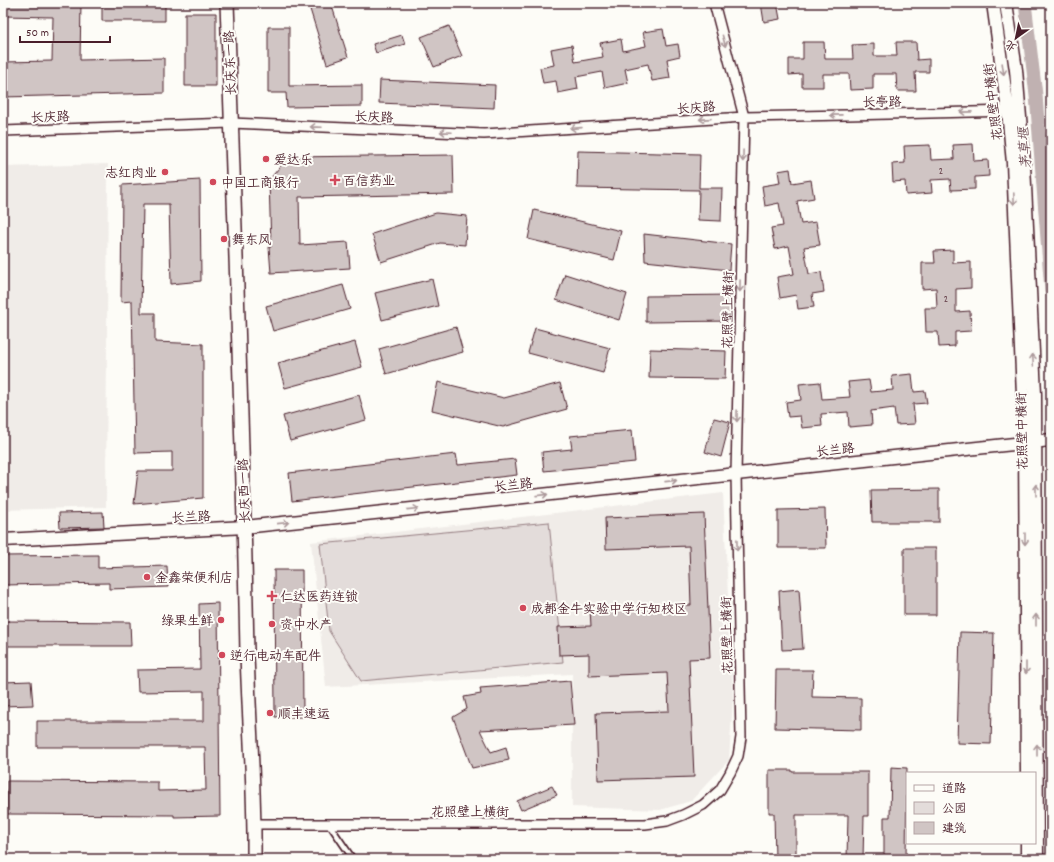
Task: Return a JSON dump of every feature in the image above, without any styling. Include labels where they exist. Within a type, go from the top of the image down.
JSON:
[{"type":"main road","name":"长庆东一路","points":[[227,3],[231,123]]},
{"type":"main road","name":"长庆西一路","points":[[231,123],[245,527],[254,859]]},
{"type":"street","name":"花照壁上横街","points":[[254,824],[645,824],[667,821],[703,805],[720,790],[730,773],[738,756],[741,737],[736,474],[744,117],[714,3]]},
{"type":"street","name":"花照壁中横街","points":[[993,3],[1014,111]]},
{"type":"street","name":"花照壁中横街","points":[[1006,3],[1016,70],[1013,163],[1030,442],[1038,859]]},
{"type":"street","name":"长亭路","points":[[744,117],[1014,111]]},
{"type":"street","name":"长庆路","points":[[3,131],[231,123],[484,134],[744,117]]},
{"type":"street","name":"长兰路","points":[[3,540],[245,527],[1051,440]]},
{"type":"street","name":"花照壁中横街","points":[[1027,772],[1030,442]]},
{"type":"street","points":[[1027,844],[1027,859]]},
{"type":"lane","points":[[329,824],[353,859]]},
{"type":"shaded area","points":[[108,164],[106,507],[3,510],[3,167]]},
{"type":"shaded area","name":"成都金牛实验中学行知校区","points":[[723,493],[733,697],[729,760],[691,801],[660,810],[572,807],[572,674],[326,687],[311,542]]},
{"type":"green space","points":[[549,522],[563,662],[361,681],[329,631],[320,544]]},
{"type":"building","points":[[3,3],[81,3],[80,60],[164,58],[164,93],[3,97],[3,62],[52,61],[53,17],[3,16]]},
{"type":"building","points":[[102,3],[165,3],[165,21],[102,21]]},
{"type":"building","points":[[318,3],[331,3],[348,57],[327,64],[309,6]]},
{"type":"building","points":[[761,3],[777,3],[780,19],[764,22]]},
{"type":"building","points":[[185,13],[216,13],[216,86],[185,86]]},
{"type":"building","points":[[449,26],[462,56],[434,67],[421,37]]},
{"type":"building","points":[[268,27],[289,27],[289,86],[362,85],[362,106],[287,107],[286,93],[268,93]]},
{"type":"building","points":[[663,29],[666,46],[678,44],[680,56],[667,59],[670,78],[652,81],[648,64],[625,69],[628,83],[605,88],[602,72],[576,77],[578,89],[558,93],[556,81],[543,83],[540,68],[554,65],[551,49],[572,45],[575,62],[603,57],[600,43],[621,39],[623,51],[646,46],[643,32]]},
{"type":"building","points":[[402,35],[405,44],[376,53],[373,44]]},
{"type":"building","points":[[803,42],[824,42],[825,59],[853,59],[852,45],[874,44],[874,56],[897,56],[896,42],[916,42],[917,60],[929,59],[929,72],[915,72],[916,91],[897,91],[896,74],[873,74],[873,89],[850,90],[849,74],[823,74],[823,87],[802,87],[802,74],[789,75],[789,59],[803,59]]},
{"type":"building","points":[[380,80],[495,85],[494,108],[379,103]]},
{"type":"building","points":[[973,144],[974,161],[988,160],[989,176],[975,177],[975,189],[951,190],[950,179],[931,180],[932,193],[906,195],[905,181],[893,182],[892,164],[905,163],[904,146],[930,145],[931,160],[954,159],[953,145]]},
{"type":"building","points":[[578,151],[700,154],[699,188],[722,188],[721,221],[698,220],[699,190],[577,188]]},
{"type":"building","points":[[453,155],[454,194],[299,197],[300,245],[348,242],[350,268],[271,273],[269,247],[271,247],[269,180],[288,157]]},
{"type":"building","points":[[790,169],[792,183],[811,180],[814,198],[797,201],[801,224],[816,222],[820,245],[804,247],[809,274],[821,272],[824,292],[812,294],[814,307],[798,309],[796,295],[780,298],[777,277],[794,274],[789,246],[775,249],[771,228],[783,226],[779,203],[765,206],[762,186],[780,183],[778,171]]},
{"type":"building","points":[[200,180],[201,281],[171,284],[169,204],[143,204],[141,313],[155,313],[155,342],[203,344],[203,498],[134,504],[138,471],[172,471],[172,452],[135,453],[132,301],[121,302],[122,185]]},
{"type":"building","points":[[534,210],[621,231],[614,260],[528,239]]},
{"type":"building","points":[[436,213],[467,216],[465,245],[440,243],[381,262],[372,234]]},
{"type":"building","points":[[644,234],[731,244],[729,270],[645,261]]},
{"type":"building","points":[[953,250],[953,263],[971,262],[971,288],[956,289],[956,312],[970,311],[971,331],[955,332],[955,346],[939,347],[938,332],[926,332],[925,308],[937,308],[936,288],[922,289],[922,263],[935,263],[934,251]]},
{"type":"building","points":[[565,274],[627,294],[619,320],[556,300]]},
{"type":"building","points":[[432,279],[438,306],[382,320],[375,293]]},
{"type":"building","points":[[343,285],[350,309],[273,331],[266,306]]},
{"type":"building","points":[[733,295],[733,321],[646,322],[646,296]]},
{"type":"building","points":[[456,327],[463,352],[386,374],[379,349]]},
{"type":"building","points":[[535,328],[610,348],[603,373],[528,353]]},
{"type":"building","points":[[355,342],[362,367],[285,388],[278,363]]},
{"type":"building","points":[[650,349],[726,351],[725,379],[649,378]]},
{"type":"building","points":[[912,374],[914,392],[925,391],[927,403],[913,404],[915,424],[896,425],[894,408],[871,411],[872,425],[849,427],[848,412],[821,414],[822,426],[802,428],[800,416],[788,417],[786,402],[801,400],[799,384],[820,382],[822,399],[850,397],[848,382],[869,380],[871,392],[893,390],[892,376]]},
{"type":"building","points":[[438,382],[504,398],[560,383],[567,409],[503,427],[432,410]]},
{"type":"building","points":[[359,395],[366,420],[290,441],[283,416]]},
{"type":"building","points":[[714,418],[730,422],[721,457],[705,452]]},
{"type":"building","points":[[632,430],[635,462],[544,471],[542,452],[572,449],[570,436]]},
{"type":"building","points":[[456,454],[458,465],[515,459],[517,475],[292,501],[289,473]]},
{"type":"building","points":[[939,489],[939,522],[872,522],[871,490]]},
{"type":"building","points":[[825,509],[826,548],[778,548],[778,510]]},
{"type":"building","points":[[103,512],[104,527],[60,528],[59,513]]},
{"type":"building","points":[[704,514],[710,658],[689,659],[694,777],[598,780],[596,713],[669,711],[667,673],[589,676],[589,654],[559,655],[558,627],[591,626],[590,609],[691,605],[689,546],[606,549],[605,518]]},
{"type":"building","points":[[904,548],[936,548],[936,615],[904,615]]},
{"type":"building","points":[[98,555],[98,568],[167,566],[168,587],[109,589],[109,583],[3,585],[3,556]]},
{"type":"building","points":[[274,570],[302,570],[303,717],[275,717]]},
{"type":"building","points":[[799,589],[803,649],[782,650],[779,591]]},
{"type":"building","points":[[218,603],[220,816],[174,817],[174,815],[7,814],[7,781],[158,782],[158,791],[206,790],[205,747],[37,747],[37,721],[204,721],[204,691],[138,692],[137,670],[200,669],[199,604]]},
{"type":"building","points":[[3,621],[130,622],[131,646],[3,646]]},
{"type":"building","points":[[960,632],[994,633],[991,744],[957,743]]},
{"type":"building","points":[[776,670],[813,670],[812,697],[861,698],[861,730],[775,728]]},
{"type":"building","points":[[31,681],[33,705],[3,706],[3,682]]},
{"type":"building","points":[[570,681],[574,725],[480,730],[491,752],[506,747],[509,760],[472,768],[453,717],[467,709],[464,697],[481,694],[480,688]]},
{"type":"building","points":[[891,767],[907,768],[906,859],[884,859],[884,817],[890,817]]},
{"type":"building","points":[[769,770],[792,770],[792,772],[868,772],[868,816],[864,816],[863,859],[847,859],[848,815],[796,815],[796,859],[775,859],[774,813],[769,813]]},
{"type":"building","points":[[552,786],[557,795],[521,810],[517,801]]},
{"type":"waterway","name":"茅草堰","points":[[1025,3],[1036,95],[1051,291]]},
{"type":"place","name":"爱达乐","points":[[266,159]]},
{"type":"place","name":"志红肉业","points":[[165,172]]},
{"type":"place","name":"百信药业","points":[[335,180]]},
{"type":"place","name":"中国工商银行","points":[[213,182]]},
{"type":"place","name":"舞东风","points":[[224,239]]},
{"type":"place","name":"金鑫荣便利店","points":[[147,577]]},
{"type":"place","name":"仁达医药连锁","points":[[272,596]]},
{"type":"place","name":"成都金牛实验中学行知校区","points":[[523,608]]},
{"type":"place","name":"绿果生鲜","points":[[221,620]]},
{"type":"place","name":"资中水产","points":[[272,624]]},
{"type":"place","name":"逆行电动车配件","points":[[222,655]]},
{"type":"place","name":"顺丰速运","points":[[270,713]]}]
